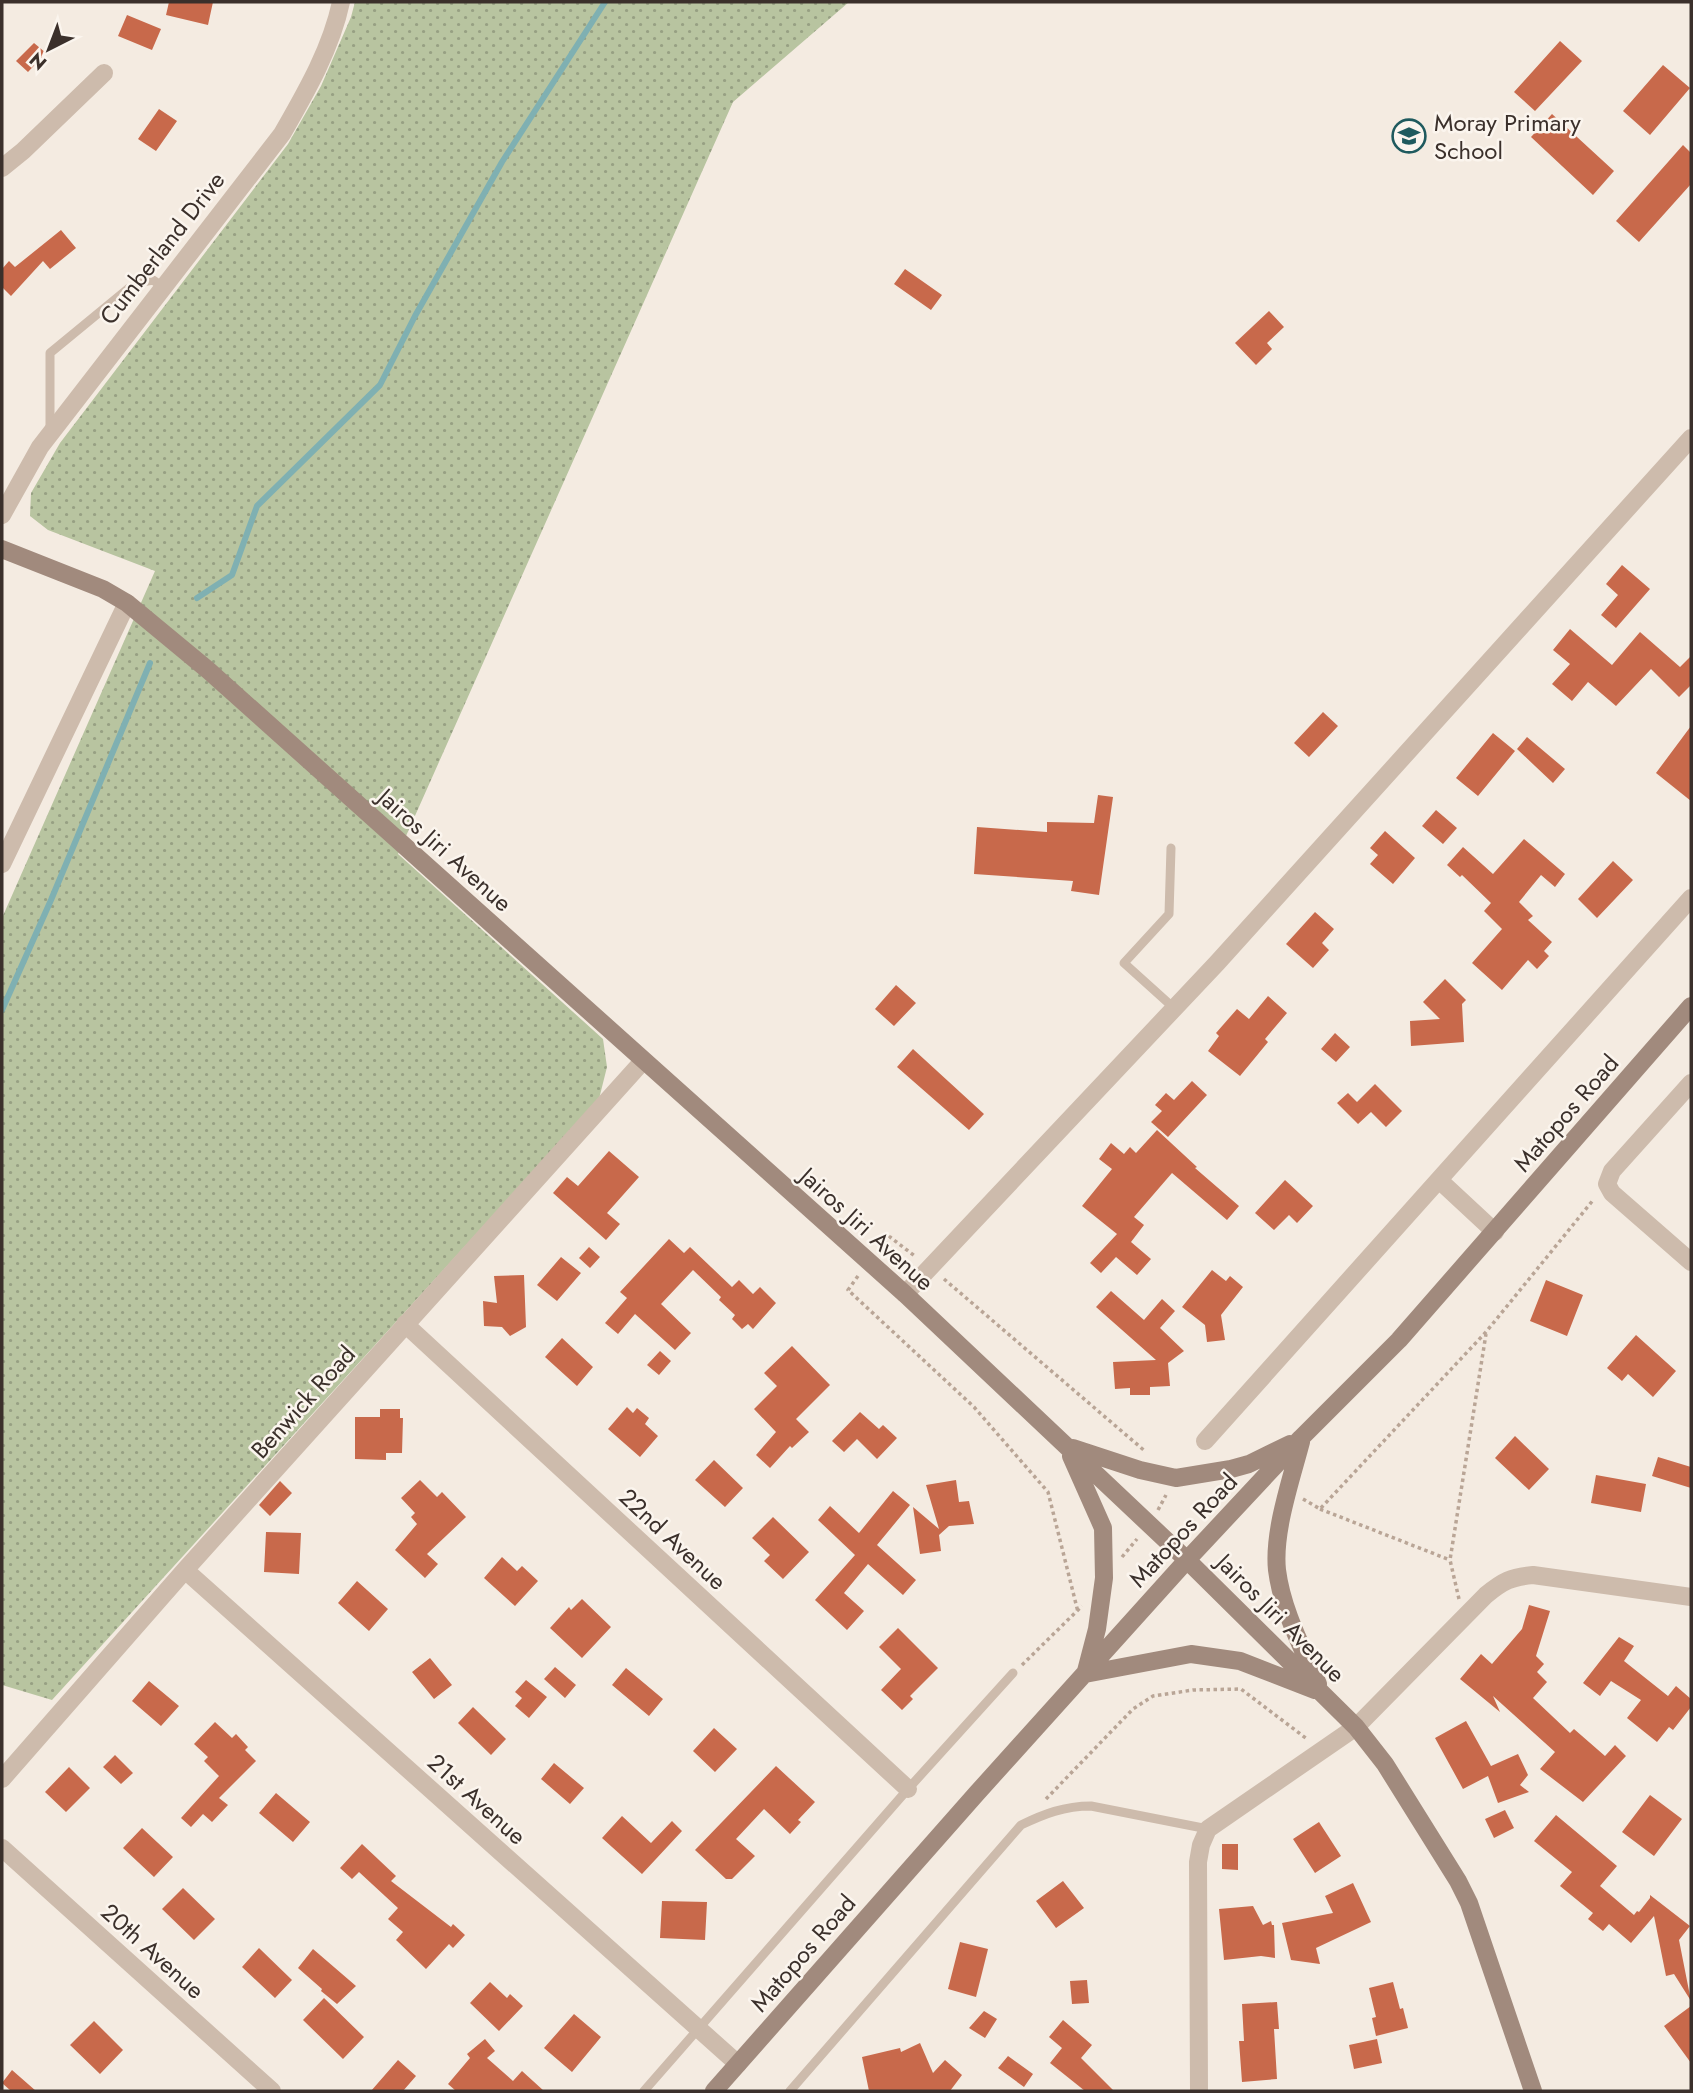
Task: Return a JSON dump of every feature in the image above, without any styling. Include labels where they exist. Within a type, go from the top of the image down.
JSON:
[{"type":"main road","name":"Jairos Jiri Avenue","points":[[2,549],[103,589],[127,603],[218,679],[905,1294],[1187,1560],[1356,1727],[1385,1764],[1469,1903],[1534,2091]]},
{"type":"main road","name":"Matopos Road","points":[[714,2091],[1187,1560],[1301,1438],[1399,1340],[1691,1006]]},
{"type":"main road","points":[[1067,1446],[1140,1470],[1176,1478],[1249,1464],[1301,1438]]},
{"type":"main road","points":[[1301,1438],[1277,1547],[1277,1570],[1289,1615],[1321,1693]]},
{"type":"main road","points":[[1067,1446],[1103,1528],[1104,1578],[1097,1629],[1085,1674],[1191,1654],[1240,1661],[1321,1693]]},
{"type":"street","name":"Cumberland Drive","points":[[2,515],[40,447],[282,134],[312,83],[337,20],[341,2]]},
{"type":"street","points":[[2,167],[23,151],[104,73]]},
{"type":"street","points":[[905,1294],[1174,1009],[1691,439]]},
{"type":"street","points":[[2,864],[127,603]]},
{"type":"street","points":[[1205,1441],[1691,898]]},
{"type":"street","name":"Benwick Road","points":[[2,1779],[185,1570],[643,1061]]},
{"type":"street","points":[[1691,1083],[1612,1171],[1606,1184],[1612,1193],[1691,1262]]},
{"type":"street","points":[[1439,1180],[1495,1232]]},
{"type":"street","name":"22nd Avenue","points":[[405,1324],[908,1789]]},
{"type":"street","name":"21st Avenue","points":[[185,1570],[738,2064]]},
{"type":"street","points":[[1199,2091],[1198,1862],[1208,1829],[1356,1727],[1463,1618],[1495,1588],[1515,1576],[1533,1575],[1691,1597]]},
{"type":"street","name":"20th Avenue","points":[[2,1848],[272,2091]]},
{"type":"lane","points":[[50,435],[50,353],[129,288],[153,280],[163,287]]},
{"type":"lane","points":[[1171,848],[1169,914],[1124,963],[1174,1009]]},
{"type":"lane","points":[[644,2091],[1013,1673]]},
{"type":"lane","points":[[790,2091],[1021,1825],[1055,1810],[1091,1806],[1208,1829]]},
{"type":"path","points":[[1320,1509],[1486,1332],[1606,1184]]},
{"type":"path","points":[[1078,1612],[1048,1492],[974,1407],[848,1290],[890,1237],[930,1267],[1146,1452]]},
{"type":"path","points":[[1463,1618],[1450,1560],[1486,1332]]},
{"type":"path","points":[[1289,1490],[1320,1509],[1450,1560]]},
{"type":"path","points":[[1021,1825],[1133,1709],[1153,1696],[1193,1690],[1241,1689],[1323,1751]]},
{"type":"green space","points":[[355,2],[849,2],[733,102],[398,854],[603,1039],[607,1067],[599,1099],[52,1700],[2,1685],[2,918],[155,571],[48,530],[30,516],[31,493],[60,443],[288,144],[321,86]]},
{"type":"building","points":[[169,2],[213,2],[208,25],[166,15]]},
{"type":"building","points":[[127,15],[161,29],[152,50],[118,36]]},
{"type":"building","points":[[1560,41],[1582,61],[1535,111],[1514,92]]},
{"type":"building","points":[[34,43],[46,53],[28,72],[16,61]]},
{"type":"building","points":[[1663,65],[1690,88],[1650,135],[1623,111]]},
{"type":"building","points":[[159,109],[177,121],[156,151],[138,139]]},
{"type":"building","points":[[1552,114],[1614,171],[1593,195],[1531,137]]},
{"type":"building","points":[[1683,145],[1691,153],[1691,184],[1639,242],[1616,221]]},
{"type":"building","points":[[61,230],[76,248],[50,269],[43,261],[11,296],[2,287],[2,269],[9,261],[15,267]]},
{"type":"building","points":[[905,269],[942,295],[931,310],[894,284]]},
{"type":"building","points":[[1269,311],[1284,327],[1267,343],[1272,349],[1256,365],[1235,343]]},
{"type":"building","points":[[1622,565],[1650,589],[1616,628],[1601,615],[1618,595],[1606,584]]},
{"type":"building","points":[[1570,629],[1612,665],[1640,632],[1680,667],[1691,656],[1691,685],[1679,697],[1651,669],[1616,706],[1588,682],[1572,701],[1552,684],[1570,664],[1553,650]]},
{"type":"building","points":[[1323,712],[1338,726],[1309,757],[1294,743]]},
{"type":"building","points":[[1691,726],[1691,801],[1656,773]]},
{"type":"building","points":[[1493,733],[1515,751],[1478,796],[1456,778]]},
{"type":"building","points":[[1527,737],[1565,769],[1553,783],[1517,749]]},
{"type":"building","points":[[1098,795],[1113,797],[1099,895],[1071,891],[1073,881],[974,874],[977,827],[1047,832],[1047,822],[1094,823]]},
{"type":"building","points":[[1436,810],[1457,828],[1443,844],[1422,826]]},
{"type":"building","points":[[1385,831],[1415,858],[1393,884],[1370,864],[1378,855],[1370,848]]},
{"type":"building","points":[[1524,839],[1565,874],[1555,887],[1541,875],[1519,902],[1533,916],[1528,920],[1552,942],[1544,951],[1549,956],[1537,969],[1528,960],[1502,990],[1472,963],[1502,929],[1484,911],[1491,903],[1462,875],[1460,877],[1447,865],[1463,847],[1493,874]]},
{"type":"building","points":[[1613,861],[1633,880],[1597,918],[1578,899]]},
{"type":"building","points":[[1315,912],[1334,929],[1322,943],[1329,950],[1313,968],[1286,944]]},
{"type":"building","points":[[1445,979],[1466,1000],[1462,1004],[1464,1042],[1411,1046],[1410,1021],[1440,1019],[1423,1002]]},
{"type":"building","points":[[896,985],[916,1003],[894,1026],[875,1009]]},
{"type":"building","points":[[1268,996],[1287,1013],[1265,1039],[1268,1042],[1240,1076],[1208,1051],[1219,1036],[1216,1033],[1237,1009],[1249,1019]]},
{"type":"building","points":[[1335,1033],[1350,1047],[1336,1062],[1321,1049]]},
{"type":"building","points":[[913,1049],[984,1114],[969,1130],[897,1067]]},
{"type":"building","points":[[1192,1081],[1207,1095],[1168,1137],[1151,1122],[1162,1111],[1155,1105],[1166,1093],[1174,1100]]},
{"type":"building","points":[[1375,1084],[1402,1111],[1386,1127],[1371,1112],[1358,1124],[1337,1103],[1348,1093],[1357,1102]]},
{"type":"building","points":[[1157,1130],[1239,1206],[1227,1220],[1172,1173],[1134,1217],[1144,1225],[1131,1242],[1151,1259],[1137,1275],[1116,1257],[1101,1273],[1090,1263],[1117,1234],[1082,1206],[1112,1169],[1099,1159],[1111,1143],[1124,1154],[1130,1147],[1136,1153]]},
{"type":"building","points":[[609,1151],[639,1177],[607,1213],[620,1224],[606,1240],[553,1193],[567,1177],[578,1186]]},
{"type":"building","points":[[1285,1180],[1313,1206],[1297,1223],[1289,1215],[1274,1230],[1255,1213]]},
{"type":"building","points":[[669,1239],[684,1253],[690,1247],[732,1287],[739,1280],[753,1294],[760,1287],[776,1303],[753,1329],[748,1324],[742,1329],[732,1319],[735,1315],[719,1300],[721,1297],[693,1270],[661,1304],[691,1333],[675,1350],[635,1314],[618,1334],[605,1323],[627,1298],[620,1292]]},
{"type":"building","points":[[589,1247],[600,1257],[590,1268],[579,1258]]},
{"type":"building","points":[[561,1257],[581,1273],[557,1301],[537,1285]]},
{"type":"building","points":[[1212,1270],[1226,1281],[1230,1276],[1243,1287],[1221,1315],[1225,1340],[1207,1342],[1205,1325],[1182,1307]]},
{"type":"building","points":[[524,1275],[526,1327],[510,1336],[502,1327],[484,1326],[483,1301],[497,1303],[494,1276]]},
{"type":"building","points":[[1546,1280],[1583,1295],[1567,1336],[1530,1321]]},
{"type":"building","points":[[1111,1291],[1144,1320],[1162,1299],[1175,1311],[1160,1328],[1184,1351],[1168,1363],[1170,1386],[1150,1387],[1150,1395],[1130,1395],[1130,1388],[1115,1389],[1113,1362],[1156,1360],[1096,1307]]},
{"type":"building","points":[[1636,1335],[1676,1371],[1653,1397],[1628,1374],[1622,1381],[1607,1368]]},
{"type":"building","points":[[562,1338],[593,1367],[577,1386],[545,1357]]},
{"type":"building","points":[[792,1346],[830,1385],[796,1419],[809,1432],[792,1448],[790,1446],[770,1468],[756,1455],[776,1432],[754,1409],[777,1386],[764,1373]]},
{"type":"building","points":[[660,1351],[671,1361],[659,1375],[647,1365]]},
{"type":"building","points":[[627,1407],[633,1413],[637,1408],[649,1418],[645,1424],[658,1436],[640,1457],[608,1429]]},
{"type":"building","points":[[380,1409],[400,1409],[400,1418],[403,1418],[402,1453],[386,1453],[386,1460],[355,1459],[355,1417],[380,1417]]},
{"type":"building","points":[[860,1412],[879,1429],[883,1425],[897,1438],[877,1459],[857,1439],[844,1452],[832,1441]]},
{"type":"building","points":[[1515,1436],[1549,1469],[1529,1490],[1495,1458]]},
{"type":"building","points":[[1658,1457],[1691,1467],[1691,1488],[1652,1476]]},
{"type":"building","points":[[714,1460],[743,1488],[725,1507],[695,1480]]},
{"type":"building","points":[[1596,1475],[1646,1484],[1641,1512],[1591,1503]]},
{"type":"building","points":[[420,1480],[437,1497],[442,1492],[466,1517],[427,1554],[438,1564],[425,1578],[395,1550],[417,1524],[411,1517],[415,1513],[401,1498]]},
{"type":"building","points":[[956,1480],[959,1502],[969,1501],[974,1524],[949,1526],[939,1535],[941,1551],[920,1554],[913,1507],[939,1529],[926,1485]]},
{"type":"building","points":[[280,1481],[292,1493],[270,1516],[259,1505]]},
{"type":"building","points":[[893,1491],[910,1505],[877,1545],[916,1580],[903,1595],[868,1564],[844,1593],[864,1611],[847,1630],[815,1600],[855,1555],[818,1520],[830,1506],[859,1533]]},
{"type":"building","points":[[773,1517],[809,1552],[783,1579],[764,1561],[770,1555],[752,1538]]},
{"type":"building","points":[[266,1532],[301,1533],[299,1574],[264,1572]]},
{"type":"building","points":[[502,1557],[517,1571],[522,1566],[538,1581],[515,1606],[484,1578]]},
{"type":"building","points":[[357,1581],[388,1609],[369,1631],[338,1603]]},
{"type":"building","points":[[582,1599],[611,1627],[582,1658],[550,1628],[569,1607],[571,1610]]},
{"type":"building","points":[[1529,1605],[1550,1611],[1536,1656],[1544,1664],[1537,1672],[1547,1682],[1533,1698],[1570,1733],[1574,1729],[1605,1756],[1615,1745],[1626,1756],[1583,1802],[1540,1769],[1555,1752],[1493,1696],[1500,1712],[1460,1679],[1481,1654],[1492,1664],[1522,1629]]},
{"type":"building","points":[[898,1628],[938,1668],[910,1696],[913,1699],[902,1710],[881,1690],[901,1669],[879,1647]]},
{"type":"building","points":[[1619,1637],[1634,1646],[1624,1661],[1668,1696],[1676,1686],[1691,1699],[1691,1707],[1673,1730],[1669,1727],[1657,1742],[1627,1718],[1641,1700],[1611,1681],[1600,1696],[1583,1683]]},
{"type":"building","points":[[430,1658],[452,1685],[434,1699],[412,1672]]},
{"type":"building","points":[[555,1667],[576,1685],[565,1698],[544,1679]]},
{"type":"building","points":[[626,1668],[663,1699],[649,1716],[612,1685]]},
{"type":"building","points":[[526,1680],[547,1697],[529,1718],[515,1706],[522,1698],[515,1692]]},
{"type":"building","points":[[149,1681],[179,1706],[161,1726],[132,1701]]},
{"type":"building","points":[[473,1707],[506,1739],[491,1755],[458,1723]]},
{"type":"building","points":[[1466,1721],[1491,1766],[1518,1754],[1528,1775],[1520,1785],[1529,1792],[1498,1803],[1488,1776],[1463,1789],[1435,1738]]},
{"type":"building","points":[[215,1722],[232,1738],[236,1734],[248,1747],[245,1750],[256,1761],[219,1798],[228,1805],[212,1822],[203,1814],[191,1827],[181,1818],[219,1776],[204,1761],[208,1757],[194,1744]]},
{"type":"building","points":[[714,1728],[737,1749],[715,1772],[693,1751]]},
{"type":"building","points":[[115,1755],[133,1773],[121,1784],[103,1767]]},
{"type":"building","points":[[554,1763],[584,1788],[570,1804],[541,1779]]},
{"type":"building","points":[[776,1766],[815,1802],[798,1820],[801,1822],[790,1834],[764,1809],[736,1839],[755,1856],[732,1879],[726,1879],[695,1850]]},
{"type":"building","points":[[69,1767],[90,1788],[66,1812],[45,1792]]},
{"type":"building","points":[[276,1793],[310,1822],[293,1842],[259,1813]]},
{"type":"building","points":[[1650,1795],[1682,1819],[1654,1856],[1622,1832]]},
{"type":"building","points":[[1505,1810],[1514,1828],[1494,1838],[1485,1819]]},
{"type":"building","points":[[1556,1815],[1617,1866],[1600,1886],[1634,1915],[1650,1895],[1690,1926],[1679,1940],[1691,2001],[1674,1974],[1666,1976],[1654,1916],[1631,1943],[1609,1924],[1603,1931],[1588,1919],[1593,1913],[1560,1886],[1572,1872],[1534,1841]]},
{"type":"building","points":[[622,1816],[651,1843],[672,1821],[682,1831],[642,1874],[602,1838]]},
{"type":"building","points":[[1319,1822],[1341,1856],[1315,1873],[1293,1839]]},
{"type":"building","points":[[142,1828],[173,1857],[154,1877],[123,1848]]},
{"type":"building","points":[[362,1844],[396,1876],[391,1881],[465,1935],[453,1948],[449,1944],[426,1969],[396,1940],[403,1932],[388,1919],[398,1908],[359,1872],[352,1879],[340,1868]]},
{"type":"building","points":[[1222,1844],[1238,1844],[1238,1870],[1222,1869]]},
{"type":"building","points":[[1063,1881],[1084,1908],[1056,1928],[1036,1901]]},
{"type":"building","points":[[1353,1883],[1371,1922],[1316,1948],[1320,1964],[1291,1960],[1282,1923],[1333,1913],[1325,1896]]},
{"type":"building","points":[[183,1888],[215,1919],[194,1940],[162,1909]]},
{"type":"building","points":[[662,1901],[707,1902],[705,1940],[660,1938]]},
{"type":"building","points":[[1253,1906],[1263,1925],[1271,1921],[1274,1925],[1275,1958],[1261,1956],[1224,1960],[1219,1909]]},
{"type":"building","points":[[960,1942],[988,1949],[976,1997],[948,1989]]},
{"type":"building","points":[[259,1948],[292,1980],[275,1998],[242,1967]]},
{"type":"building","points":[[313,1949],[356,1986],[337,2004],[298,1968]]},
{"type":"building","points":[[1087,1980],[1089,2003],[1072,2004],[1070,1981]]},
{"type":"building","points":[[490,1982],[507,1998],[510,1994],[523,2006],[499,2031],[470,2003]]},
{"type":"building","points":[[1393,1982],[1408,2028],[1376,2036],[1372,2018],[1376,2017],[1369,1988]]},
{"type":"building","points":[[324,1998],[364,2037],[343,2059],[303,2020]]},
{"type":"building","points":[[1277,2002],[1279,2029],[1274,2029],[1277,2079],[1242,2082],[1239,2041],[1244,2041],[1242,2004]]},
{"type":"building","points":[[1691,2006],[1691,2063],[1664,2026]]},
{"type":"building","points":[[984,2011],[997,2019],[985,2038],[969,2028]]},
{"type":"building","points":[[574,2014],[601,2037],[572,2072],[544,2048]]},
{"type":"building","points":[[1063,2020],[1092,2045],[1081,2058],[1114,2091],[1085,2091],[1050,2063],[1062,2048],[1049,2037]]},
{"type":"building","points":[[94,2021],[123,2050],[100,2074],[70,2045]]},
{"type":"building","points":[[485,2039],[495,2051],[487,2058],[513,2081],[522,2071],[544,2091],[456,2091],[448,2084],[470,2058],[467,2054]]},
{"type":"building","points":[[1377,2039],[1382,2063],[1354,2069],[1349,2045]]},
{"type":"building","points":[[920,2043],[933,2073],[945,2060],[962,2075],[950,2091],[869,2091],[862,2057],[900,2048],[901,2052]]},
{"type":"building","points":[[1008,2056],[1033,2074],[1024,2087],[998,2068]]},
{"type":"building","points":[[398,2060],[416,2076],[403,2091],[371,2091]]},
{"type":"building","points":[[12,2070],[36,2091],[11,2091],[2,2083]]},
{"type":"waterway","points":[[197,598],[232,575],[257,506],[380,385],[415,316],[502,162],[605,2]]},
{"type":"waterway","points":[[2,1010],[150,663]]},
{"type":"place","name":"Moray Primary School","points":[[1409,136]]}]
